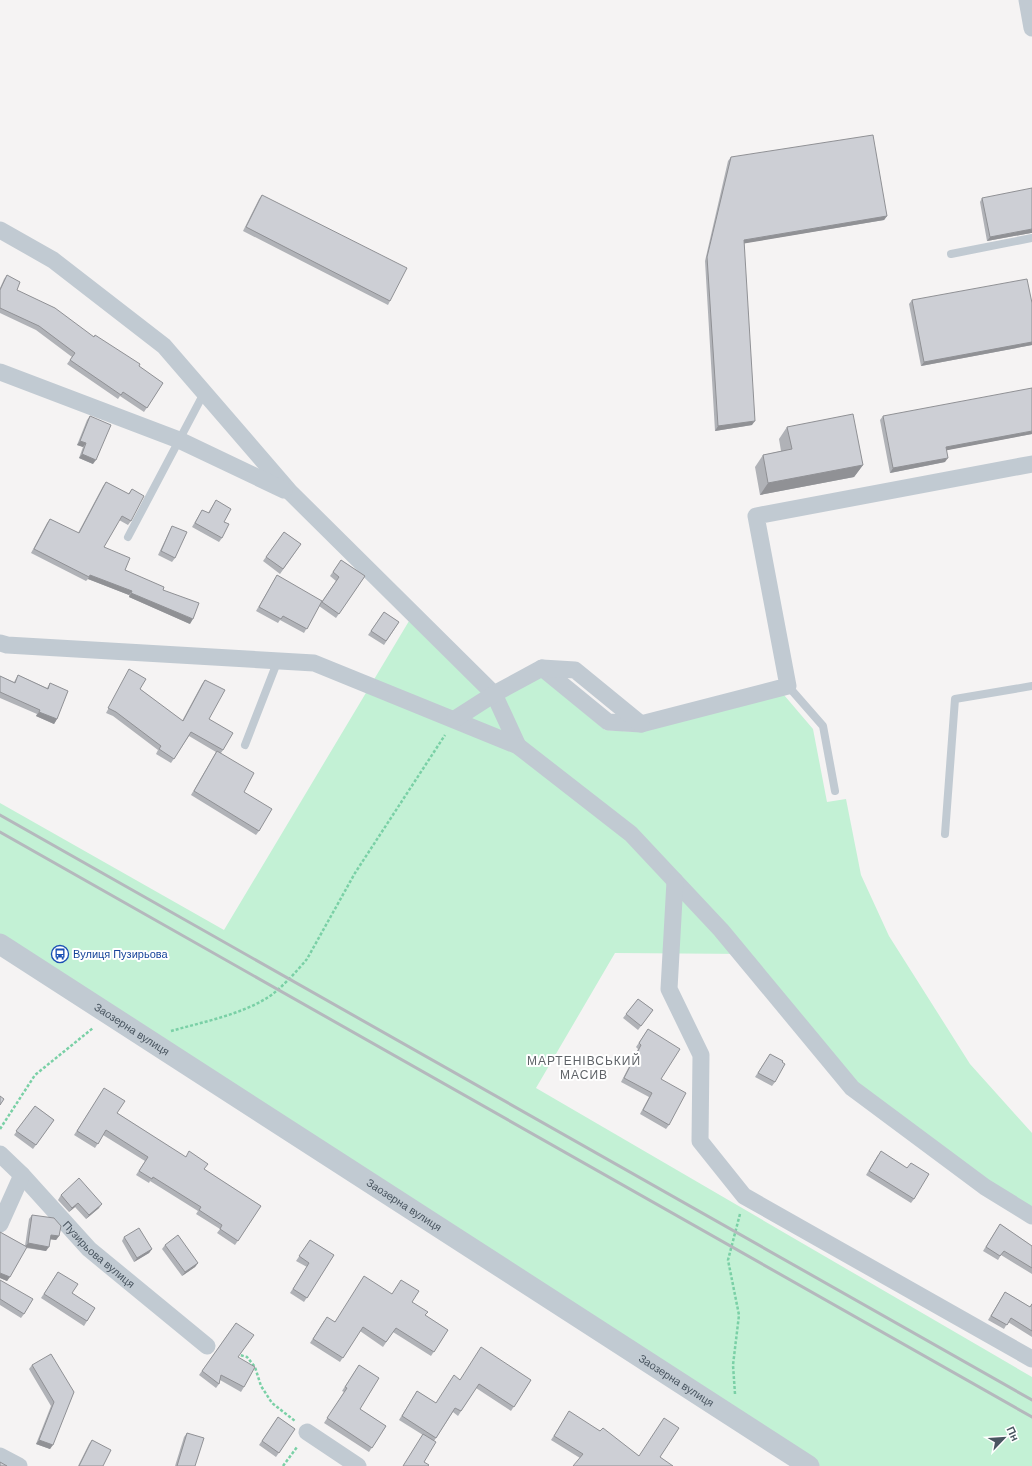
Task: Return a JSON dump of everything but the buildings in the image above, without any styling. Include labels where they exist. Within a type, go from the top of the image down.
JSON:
[{"type":"street","points":[[1027,0],[1032,28]]},
{"type":"street","points":[[0,230],[53,260],[164,346],[290,492],[494,694],[518,746]]},
{"type":"street","points":[[0,372],[179,440],[290,492]]},
{"type":"street","points":[[455,719],[494,694],[542,668],[575,670],[640,724],[788,686],[756,516],[1032,464]]},
{"type":"street","points":[[0,643],[8,645],[314,663],[455,719],[518,746],[631,834],[721,930],[852,1088],[985,1187],[1032,1216]]},
{"type":"street","points":[[675,880],[669,989],[701,1055],[700,1141],[744,1196],[1032,1359]]},
{"type":"street","name":"Заозерна вулиця","points":[[0,944],[737,1420],[796,1463]]},
{"type":"street","name":"Пузирьова вулиця","points":[[0,1154],[22,1175],[89,1249],[207,1346]]},
{"type":"street","points":[[0,1224],[22,1175]]},
{"type":"street","points":[[307,1432],[358,1466]]},
{"type":"street","points":[[0,1456],[19,1466]]},
{"type":"lane","points":[[951,254],[1032,238]]},
{"type":"lane","points":[[128,537],[204,392]]},
{"type":"lane","points":[[244,745],[278,660]]},
{"type":"lane","points":[[788,686],[823,726],[835,791]]},
{"type":"lane","points":[[945,834],[955,699],[1032,686]]},
{"type":"path","points":[[146,1038],[245,1009],[269,997],[297,971],[307,959],[355,873],[455,719]]},
{"type":"path","points":[[0,1130],[35,1075],[109,1014]]},
{"type":"path","points":[[737,1420],[733,1365],[739,1315],[728,1260],[744,1196]]},
{"type":"path","points":[[207,1346],[246,1357],[255,1367],[262,1386],[272,1402],[307,1432],[283,1466]]},
{"type":"green space","points":[[409,621],[491,702],[539,675],[605,730],[639,732],[784,695],[813,729],[827,802],[846,799],[861,875],[889,936],[970,1064],[1032,1133],[1032,1210],[988,1182],[856,1085],[748,954],[615,953],[536,1088],[1032,1377],[1032,1466],[809,1466],[0,944],[0,803],[224,930]]},
{"type":"railway","points":[[0,815],[1032,1400]]},
{"type":"railway","points":[[0,832],[1032,1417]]},
{"type":"place","name":"Вулиця Пузирьова","points":[[60,954]]},
{"type":"district","name":"МАРТЕНІВСЬКИЙ МАСИВ","points":[[584,1068]]}]
